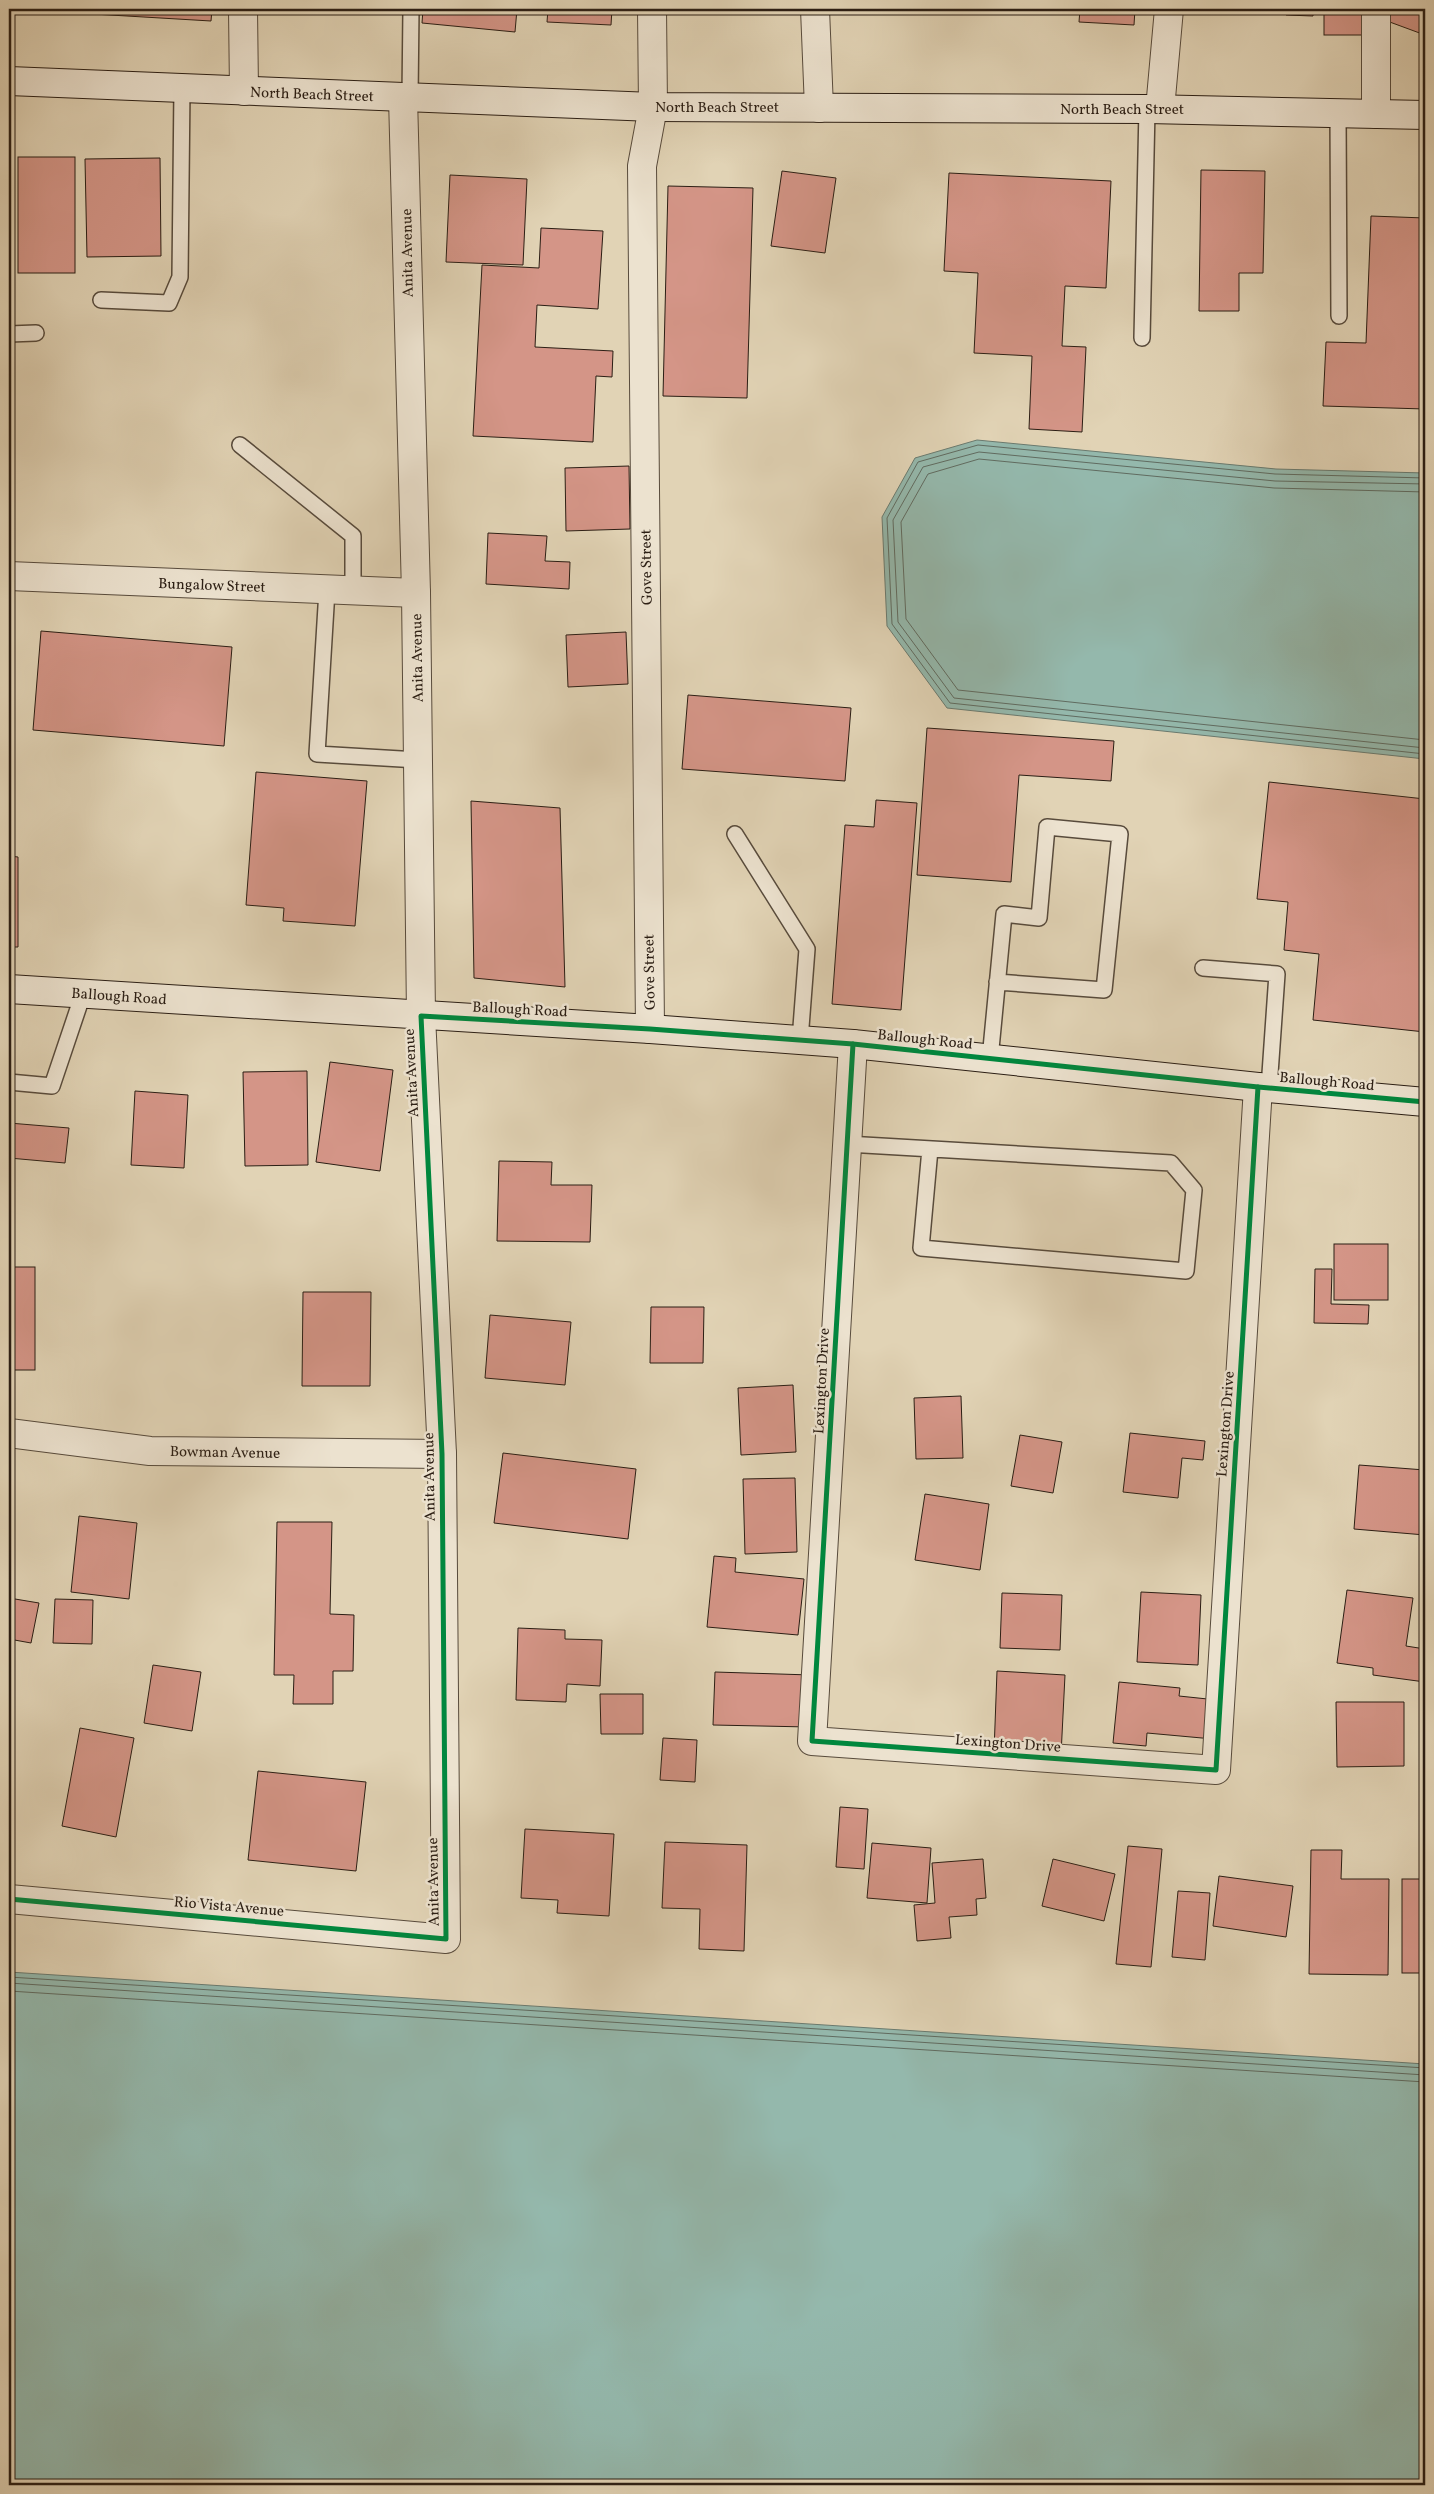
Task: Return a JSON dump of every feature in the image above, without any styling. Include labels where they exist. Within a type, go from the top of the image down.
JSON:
[{"type":"street","points":[[242,9],[244,91]]},
{"type":"street","name":"Gove Street","points":[[650,1029],[642,166],[654,107],[652,9]]},
{"type":"street","points":[[815,9],[819,108]]},
{"type":"street","points":[[1154,109],[1169,9]]},
{"type":"street","points":[[1376,9],[1376,114]]},
{"type":"street","name":"North Beach Street","points":[[9,81],[654,107],[1154,109],[1425,115]]},
{"type":"street","name":"Anita Avenue","points":[[407,97],[416,593],[420,1016],[442,1454],[446,1939]]},
{"type":"street","name":"Bungalow Street","points":[[9,576],[416,593]]},
{"type":"street","name":"Ballough Road","points":[[9,989],[650,1029],[853,1044],[1264,1088],[1425,1102]]},
{"type":"street","name":"Lexington Drive","points":[[853,1044],[812,1741],[1216,1770],[1264,1088]]},
{"type":"street","name":"Bowman Avenue","points":[[9,1433],[150,1451],[442,1454]]},
{"type":"street","name":"Rio Vista Avenue","points":[[9,1899],[446,1939]]},
{"type":"lane","points":[[407,97],[412,9]]},
{"type":"lane","points":[[101,300],[169,303],[180,277],[182,88]]},
{"type":"lane","points":[[1142,338],[1154,109]]},
{"type":"lane","points":[[1338,113],[1338,316]]},
{"type":"lane","points":[[9,334],[36,333]]},
{"type":"lane","points":[[240,445],[353,536],[340,590],[317,754],[418,760]]},
{"type":"lane","points":[[990,1059],[997,982],[1004,914],[1039,918],[1047,827],[1120,834],[1104,990],[997,982]]},
{"type":"lane","points":[[735,834],[807,949],[800,1040]]},
{"type":"lane","points":[[1203,968],[1277,974],[1264,1088]]},
{"type":"lane","points":[[9,1082],[52,1086],[83,994]]},
{"type":"lane","points":[[847,1144],[1172,1163],[1194,1190],[1186,1271],[921,1248],[930,1149]]},
{"type":"water","points":[[977,440],[1276,469],[1425,473],[1425,759],[947,708],[887,626],[882,517],[915,458]]},
{"type":"water","points":[[9,1972],[1425,2064],[1425,2485],[9,2485]]},
{"type":"building","points":[[9,9],[212,9],[211,21]]},
{"type":"building","points":[[423,9],[517,9],[515,32],[422,23]]},
{"type":"building","points":[[548,9],[612,9],[611,25],[547,22]]},
{"type":"building","points":[[1080,9],[1135,9],[1134,25],[1079,22]]},
{"type":"building","points":[[1287,9],[1313,9],[1313,16],[1286,15]]},
{"type":"building","points":[[1324,9],[1365,9],[1365,35],[1324,35]]},
{"type":"building","points":[[1392,9],[1425,9],[1425,35],[1387,21]]},
{"type":"building","points":[[18,157],[75,157],[75,273],[18,273]]},
{"type":"building","points":[[160,158],[161,256],[87,257],[85,159]]},
{"type":"building","points":[[1201,170],[1265,171],[1263,273],[1239,273],[1239,311],[1199,311]]},
{"type":"building","points":[[782,171],[836,178],[825,253],[771,246]]},
{"type":"building","points":[[949,173],[1111,181],[1106,288],[1065,286],[1062,346],[1086,347],[1082,432],[1029,429],[1032,356],[974,353],[978,273],[944,271]]},
{"type":"building","points":[[450,175],[527,179],[523,265],[446,262]]},
{"type":"building","points":[[668,186],[753,188],[747,398],[663,396]]},
{"type":"building","points":[[1371,216],[1425,218],[1425,409],[1323,406],[1326,342],[1366,343]]},
{"type":"building","points":[[541,228],[603,231],[598,309],[537,305],[535,347],[613,351],[612,377],[596,376],[593,442],[473,436],[482,265],[539,268]]},
{"type":"building","points":[[629,466],[630,529],[566,531],[565,468]]},
{"type":"building","points":[[488,533],[547,536],[545,561],[570,562],[569,589],[486,584]]},
{"type":"building","points":[[41,631],[232,647],[224,746],[33,730]]},
{"type":"building","points":[[626,632],[628,684],[568,687],[566,635]]},
{"type":"building","points":[[688,695],[851,708],[845,781],[682,769]]},
{"type":"building","points":[[927,728],[1114,741],[1111,781],[1019,775],[1011,882],[917,875]]},
{"type":"building","points":[[256,772],[367,781],[355,926],[283,921],[284,908],[246,905]]},
{"type":"building","points":[[1269,782],[1425,799],[1425,1032],[1313,1020],[1319,954],[1284,950],[1288,902],[1257,899]]},
{"type":"building","points":[[876,800],[917,803],[901,1010],[832,1004],[845,825],[874,827]]},
{"type":"building","points":[[471,801],[560,808],[565,987],[474,978]]},
{"type":"building","points":[[9,856],[18,857],[18,947],[9,947]]},
{"type":"building","points":[[330,1062],[393,1070],[380,1171],[316,1162]]},
{"type":"building","points":[[307,1071],[308,1165],[245,1166],[243,1072]]},
{"type":"building","points":[[135,1091],[188,1095],[184,1168],[131,1165]]},
{"type":"building","points":[[9,1123],[69,1128],[65,1163],[9,1158]]},
{"type":"building","points":[[499,1161],[552,1162],[551,1185],[592,1185],[590,1242],[497,1241]]},
{"type":"building","points":[[1334,1244],[1388,1244],[1388,1300],[1334,1300]]},
{"type":"building","points":[[9,1267],[35,1267],[35,1370],[9,1370]]},
{"type":"building","points":[[1315,1269],[1332,1269],[1331,1304],[1369,1305],[1368,1324],[1314,1323]]},
{"type":"building","points":[[303,1292],[371,1292],[370,1386],[302,1386]]},
{"type":"building","points":[[1423,1295],[1425,1296],[1425,1338],[1422,1338]]},
{"type":"building","points":[[651,1307],[704,1307],[703,1363],[650,1363]]},
{"type":"building","points":[[490,1315],[571,1322],[565,1385],[485,1378]]},
{"type":"building","points":[[793,1385],[796,1452],[741,1455],[738,1388]]},
{"type":"building","points":[[961,1396],[963,1458],[916,1459],[914,1398]]},
{"type":"building","points":[[1130,1433],[1205,1441],[1203,1460],[1182,1458],[1178,1498],[1123,1492]]},
{"type":"building","points":[[1020,1435],[1062,1442],[1053,1493],[1011,1486]]},
{"type":"building","points":[[503,1453],[636,1469],[628,1539],[494,1523]]},
{"type":"building","points":[[1359,1465],[1425,1470],[1425,1535],[1354,1529]]},
{"type":"building","points":[[795,1478],[797,1552],[745,1554],[743,1479]]},
{"type":"building","points":[[925,1494],[989,1504],[980,1570],[915,1560]]},
{"type":"building","points":[[79,1516],[137,1523],[129,1599],[71,1592]]},
{"type":"building","points":[[277,1522],[332,1522],[330,1614],[354,1615],[353,1671],[333,1671],[333,1704],[293,1704],[294,1675],[274,1675]]},
{"type":"building","points":[[714,1556],[736,1558],[735,1572],[804,1579],[798,1635],[707,1627]]},
{"type":"building","points":[[1347,1590],[1413,1598],[1406,1646],[1425,1649],[1425,1682],[1373,1675],[1373,1668],[1337,1663]]},
{"type":"building","points":[[1141,1592],[1201,1595],[1198,1665],[1137,1662]]},
{"type":"building","points":[[1002,1593],[1062,1595],[1060,1650],[1000,1648]]},
{"type":"building","points":[[9,1598],[39,1603],[31,1643],[9,1639]]},
{"type":"building","points":[[55,1599],[93,1600],[92,1644],[53,1643]]},
{"type":"building","points":[[518,1628],[565,1630],[565,1639],[602,1640],[600,1686],[567,1684],[566,1702],[516,1700]]},
{"type":"building","points":[[153,1665],[201,1672],[192,1731],[144,1723]]},
{"type":"building","points":[[997,1671],[1065,1675],[1061,1755],[994,1752]]},
{"type":"building","points":[[715,1672],[811,1675],[809,1727],[713,1725]]},
{"type":"building","points":[[1119,1682],[1180,1688],[1179,1696],[1217,1700],[1213,1739],[1147,1733],[1146,1746],[1113,1743]]},
{"type":"building","points":[[600,1694],[643,1694],[643,1734],[601,1734]]},
{"type":"building","points":[[1336,1702],[1404,1702],[1404,1766],[1337,1767]]},
{"type":"building","points":[[80,1728],[134,1738],[116,1837],[62,1826]]},
{"type":"building","points":[[663,1738],[697,1740],[695,1782],[660,1780]]},
{"type":"building","points":[[1421,1743],[1425,1743],[1425,1788],[1420,1788]]},
{"type":"building","points":[[258,1771],[366,1782],[356,1871],[248,1860]]},
{"type":"building","points":[[840,1807],[868,1809],[864,1869],[836,1867]]},
{"type":"building","points":[[525,1829],[614,1834],[609,1916],[557,1913],[558,1900],[521,1898]]},
{"type":"building","points":[[665,1842],[747,1845],[744,1951],[699,1949],[700,1909],[662,1908]]},
{"type":"building","points":[[872,1843],[931,1848],[927,1903],[867,1898]]},
{"type":"building","points":[[1128,1846],[1162,1849],[1151,1967],[1116,1964]]},
{"type":"building","points":[[1311,1850],[1342,1850],[1341,1879],[1389,1879],[1388,1975],[1309,1974]]},
{"type":"building","points":[[983,1859],[986,1898],[976,1899],[977,1915],[949,1917],[951,1938],[917,1941],[914,1905],[935,1903],[932,1863]]},
{"type":"building","points":[[1053,1859],[1115,1874],[1104,1921],[1042,1906]]},
{"type":"building","points":[[1219,1876],[1293,1886],[1286,1937],[1213,1926]]},
{"type":"building","points":[[1402,1879],[1425,1879],[1425,1973],[1402,1973]]},
{"type":"building","points":[[1178,1891],[1210,1893],[1205,1960],[1172,1957]]},
{"type":"cycle path","points":[[9,1899],[446,1939],[442,1454],[421,1016],[650,1029],[853,1044],[1258,1087],[1425,1102]]},
{"type":"cycle path","points":[[853,1044],[812,1741],[1216,1770],[1258,1087]]}]
